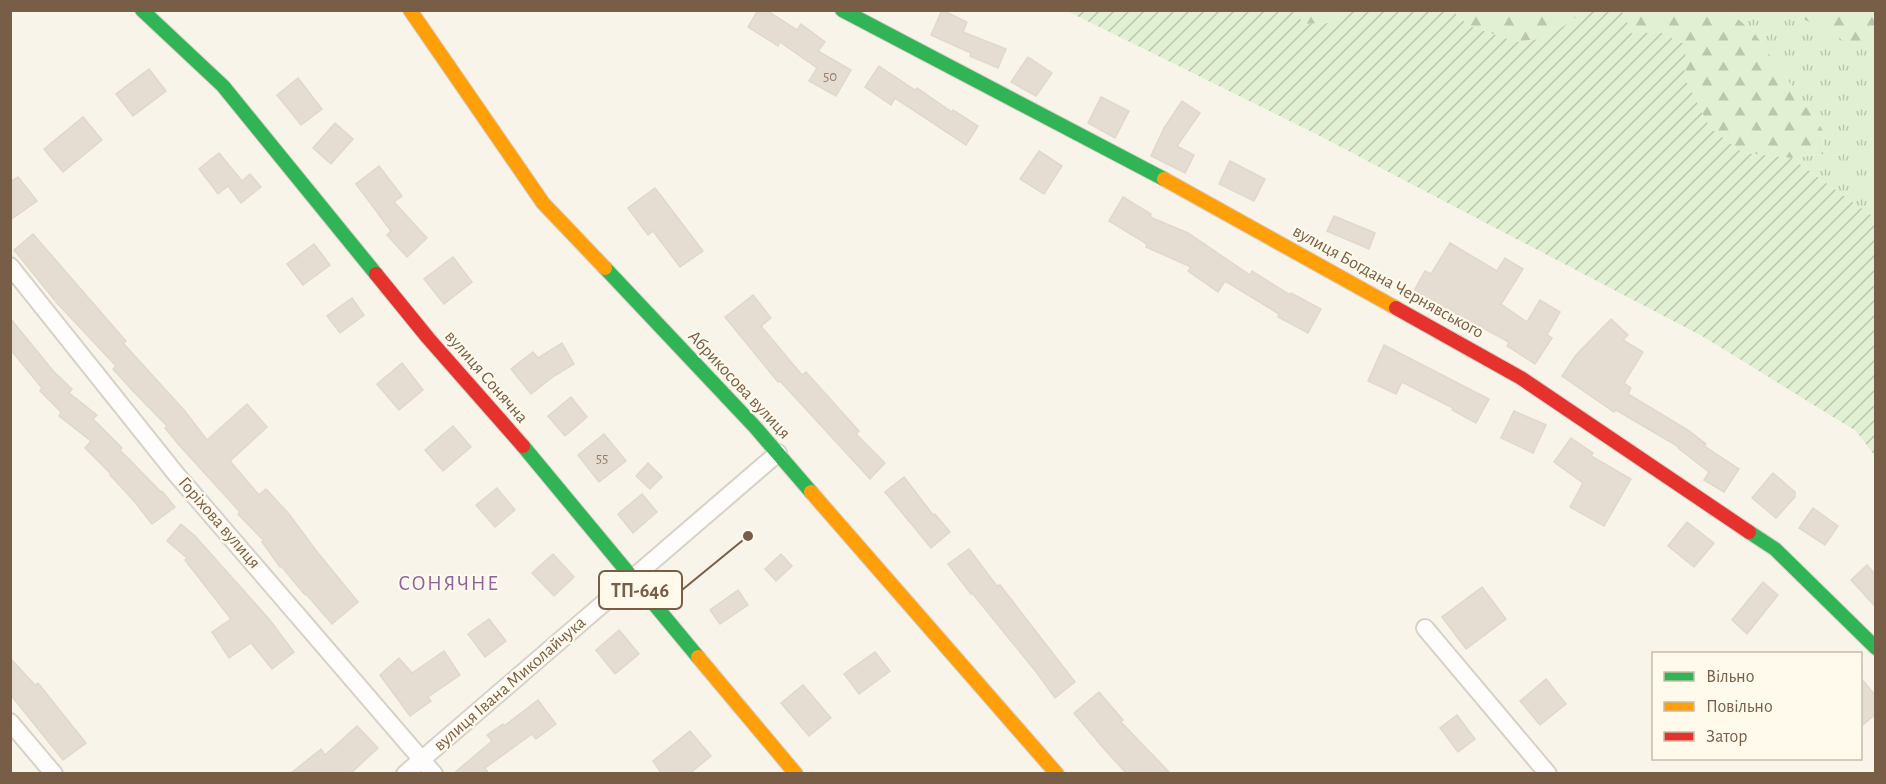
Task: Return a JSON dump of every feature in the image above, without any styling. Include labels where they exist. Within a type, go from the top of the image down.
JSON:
[{"type":"street","name":"вулиця Сонячна","points":[[142,10],[223,86],[428,338],[523,446],[796,774]]},
{"type":"street","name":"Абрикосова вулиця","points":[[410,10],[543,203],[747,418],[1057,774]]},
{"type":"street","name":"вулиця Богдана Чернявського","points":[[842,10],[1213,205],[1521,378],[1775,549],[1875,648]]},
{"type":"street","name":"Горіхова вулиця","points":[[10,266],[176,474],[435,774]]},
{"type":"street","name":"вулиця Івана Миколайчука","points":[[405,774],[778,453]]},
{"type":"street","points":[[1425,628],[1548,774]]},
{"type":"street","points":[[10,722],[54,774]]},
{"type":"green space","points":[[1067,11],[1295,11],[1304,24],[1331,23],[1345,11],[1453,11],[1469,26],[1516,42],[1547,38],[1585,11],[1622,11],[1632,34],[1659,32],[1686,45],[1684,77],[1710,128],[1743,153],[1791,158],[1875,218],[1875,456],[1856,431],[1702,336],[1316,134]]},
{"type":"green space","points":[[1295,11],[1345,11],[1331,23],[1304,24]]},
{"type":"green space","points":[[1453,11],[1585,11],[1547,38],[1516,42],[1469,26]]},
{"type":"green space","points":[[1622,11],[1729,11],[1755,34],[1824,132],[1823,154],[1791,158],[1743,153],[1710,128],[1659,32],[1632,35]]},
{"type":"green space","points":[[1729,11],[1875,11],[1875,218],[1791,158],[1823,154],[1824,132],[1755,34]]},
{"type":"green space","points":[[1790,11],[1868,11],[1875,22],[1875,41],[1872,43],[1845,41]]},
{"type":"building","points":[[758,10],[766,10],[797,30],[801,24],[825,42],[818,51],[851,70],[836,96],[809,81],[817,68],[780,42],[778,46],[748,27]]},
{"type":"building","points":[[942,10],[967,22],[963,32],[1006,49],[998,68],[931,35]]},
{"type":"building","points":[[1028,57],[1052,73],[1036,96],[1011,82]]},
{"type":"building","points":[[879,66],[915,90],[917,88],[952,112],[953,110],[978,126],[966,145],[895,98],[891,105],[865,87]]},
{"type":"building","points":[[149,69],[166,91],[133,116],[116,94]]},
{"type":"building","points":[[298,78],[322,109],[301,125],[277,95]]},
{"type":"building","points":[[1101,97],[1129,111],[1115,138],[1088,123]]},
{"type":"building","points":[[1182,101],[1200,113],[1177,146],[1194,155],[1185,173],[1151,156],[1164,128]]},
{"type":"building","points":[[83,117],[102,140],[63,172],[44,149]]},
{"type":"building","points":[[335,123],[353,139],[331,164],[313,148]]},
{"type":"building","points":[[1039,151],[1062,166],[1044,194],[1020,179]]},
{"type":"building","points":[[219,153],[242,181],[250,174],[261,187],[241,203],[228,186],[218,194],[199,169]]},
{"type":"building","points":[[1230,161],[1265,179],[1254,201],[1219,184]]},
{"type":"building","points":[[379,166],[402,196],[394,202],[427,238],[407,257],[387,235],[391,231],[356,184]]},
{"type":"building","points":[[18,177],[37,201],[10,220],[10,182]]},
{"type":"building","points":[[655,188],[703,251],[680,267],[653,231],[648,235],[628,208]]},
{"type":"building","points":[[1123,197],[1151,214],[1150,217],[1188,233],[1250,275],[1252,271],[1290,295],[1291,293],[1321,309],[1308,333],[1278,317],[1279,314],[1225,281],[1218,292],[1188,271],[1191,267],[1146,247],[1147,244],[1109,221]]},
{"type":"building","points":[[1334,216],[1375,233],[1369,249],[1327,231]]},
{"type":"building","points":[[33,234],[126,341],[123,343],[184,410],[207,440],[247,404],[267,427],[230,461],[259,495],[266,489],[289,514],[358,602],[332,624],[280,567],[262,542],[264,541],[238,514],[240,512],[179,445],[165,428],[167,426],[113,369],[116,366],[57,303],[14,250]]},
{"type":"building","points":[[1450,243],[1497,271],[1505,258],[1523,269],[1501,304],[1527,322],[1540,300],[1560,312],[1547,335],[1552,338],[1535,364],[1507,346],[1509,342],[1414,291],[1425,271],[1431,274]]},
{"type":"building","points":[[314,244],[330,265],[303,285],[287,264]]},
{"type":"building","points":[[453,257],[472,282],[444,304],[424,279]]},
{"type":"building","points":[[753,295],[771,318],[761,326],[802,375],[806,372],[859,431],[856,434],[885,463],[870,479],[780,381],[778,382],[725,317]]},
{"type":"building","points":[[352,298],[364,315],[340,333],[327,316]]},
{"type":"building","points":[[10,318],[54,372],[72,389],[69,393],[97,415],[93,419],[175,507],[152,524],[111,474],[85,448],[91,441],[59,416],[61,412],[40,391],[42,388],[10,349]]},
{"type":"building","points":[[1611,319],[1628,335],[1623,340],[1643,352],[1624,383],[1631,388],[1628,394],[1688,430],[1706,444],[1704,446],[1739,469],[1724,492],[1704,480],[1709,472],[1679,447],[1616,410],[1614,412],[1562,376],[1576,355]]},
{"type":"building","points":[[562,343],[574,364],[531,394],[511,369],[533,352],[538,358]]},
{"type":"building","points":[[1384,345],[1489,399],[1476,423],[1452,410],[1453,408],[1402,382],[1396,394],[1368,381]]},
{"type":"building","points":[[402,363],[423,390],[399,410],[377,384]]},
{"type":"building","points":[[571,397],[587,417],[565,436],[548,416]]},
{"type":"building","points":[[1514,411],[1546,425],[1533,453],[1501,438]]},
{"type":"building","points":[[453,426],[471,447],[443,471],[425,450]]},
{"type":"building","points":[[604,434],[626,461],[599,482],[578,455]]},
{"type":"building","points":[[1571,438],[1593,453],[1591,456],[1631,479],[1604,526],[1570,507],[1583,483],[1554,462]]},
{"type":"building","points":[[648,463],[662,477],[650,489],[636,476]]},
{"type":"building","points":[[1773,473],[1795,492],[1795,497],[1776,518],[1752,498]]},
{"type":"building","points":[[904,477],[934,516],[935,514],[950,532],[931,548],[885,492]]},
{"type":"building","points":[[497,488],[515,510],[495,527],[476,505]]},
{"type":"building","points":[[642,494],[657,512],[633,533],[618,514]]},
{"type":"building","points":[[1813,508],[1838,526],[1825,545],[1799,528]]},
{"type":"building","points":[[1687,522],[1714,543],[1694,567],[1668,546]]},
{"type":"building","points":[[181,524],[195,536],[269,619],[294,652],[272,669],[251,643],[229,658],[212,632],[231,619],[185,560],[187,558],[167,541]]},
{"type":"building","points":[[969,549],[997,586],[1000,585],[1075,682],[1055,698],[948,564]]},
{"type":"building","points":[[553,554],[574,577],[554,596],[532,573]]},
{"type":"building","points":[[781,554],[792,566],[776,581],[765,569]]},
{"type":"building","points":[[1867,565],[1875,574],[1875,606],[1851,580]]},
{"type":"building","points":[[1763,582],[1778,595],[1747,634],[1732,620]]},
{"type":"building","points":[[1482,587],[1506,619],[1466,649],[1442,617]]},
{"type":"building","points":[[738,590],[748,605],[720,624],[710,610]]},
{"type":"building","points":[[489,619],[506,641],[485,657],[468,634]]},
{"type":"building","points":[[619,630],[639,654],[615,674],[596,650]]},
{"type":"building","points":[[444,651],[460,675],[428,697],[431,701],[410,716],[380,675],[399,658],[412,673]]},
{"type":"building","points":[[875,652],[890,671],[859,694],[844,674]]},
{"type":"building","points":[[10,658],[35,685],[38,683],[86,743],[63,760],[10,694]]},
{"type":"building","points":[[1546,679],[1566,704],[1540,725],[1520,701]]},
{"type":"building","points":[[1862,679],[1875,695],[1875,715],[1862,725]]},
{"type":"building","points":[[803,685],[831,718],[809,736],[781,703]]},
{"type":"building","points":[[1099,692],[1123,720],[1121,722],[1171,774],[1127,774],[1105,750],[1074,713]]},
{"type":"building","points":[[538,700],[556,724],[536,739],[532,734],[485,768],[489,774],[453,774],[492,741],[487,735],[503,724],[504,726]]},
{"type":"building","points":[[1457,715],[1475,739],[1458,752],[1440,728]]},
{"type":"building","points":[[357,726],[378,748],[350,774],[290,774],[321,749],[325,755]]},
{"type":"building","points":[[690,731],[711,756],[689,774],[662,774],[653,761]]},
{"type":"traffic: fast","points":[[142,10],[223,86],[376,274]]},
{"type":"traffic: fast","points":[[842,10],[1164,179]]},
{"type":"traffic: fast","points":[[605,268],[755,427],[811,492]]},
{"type":"traffic: fast","points":[[523,446],[698,657]]},
{"type":"traffic: fast","points":[[1749,532],[1775,549],[1876,648]]},
{"type":"traffic: slow","points":[[410,10],[543,203],[605,268]]},
{"type":"traffic: slow","points":[[1164,179],[1396,308]]},
{"type":"traffic: slow","points":[[811,492],[1057,774]]},
{"type":"traffic: slow","points":[[698,657],[796,774]]},
{"type":"traffic: jam","points":[[376,274],[428,338],[523,446]]},
{"type":"traffic: jam","points":[[1396,308],[1521,378],[1749,532]]},
{"type":"place","name":"ТП-646","points":[[748,536]]},
{"type":"district","name":"СОНЯЧНЕ","points":[[449,583]]}]
